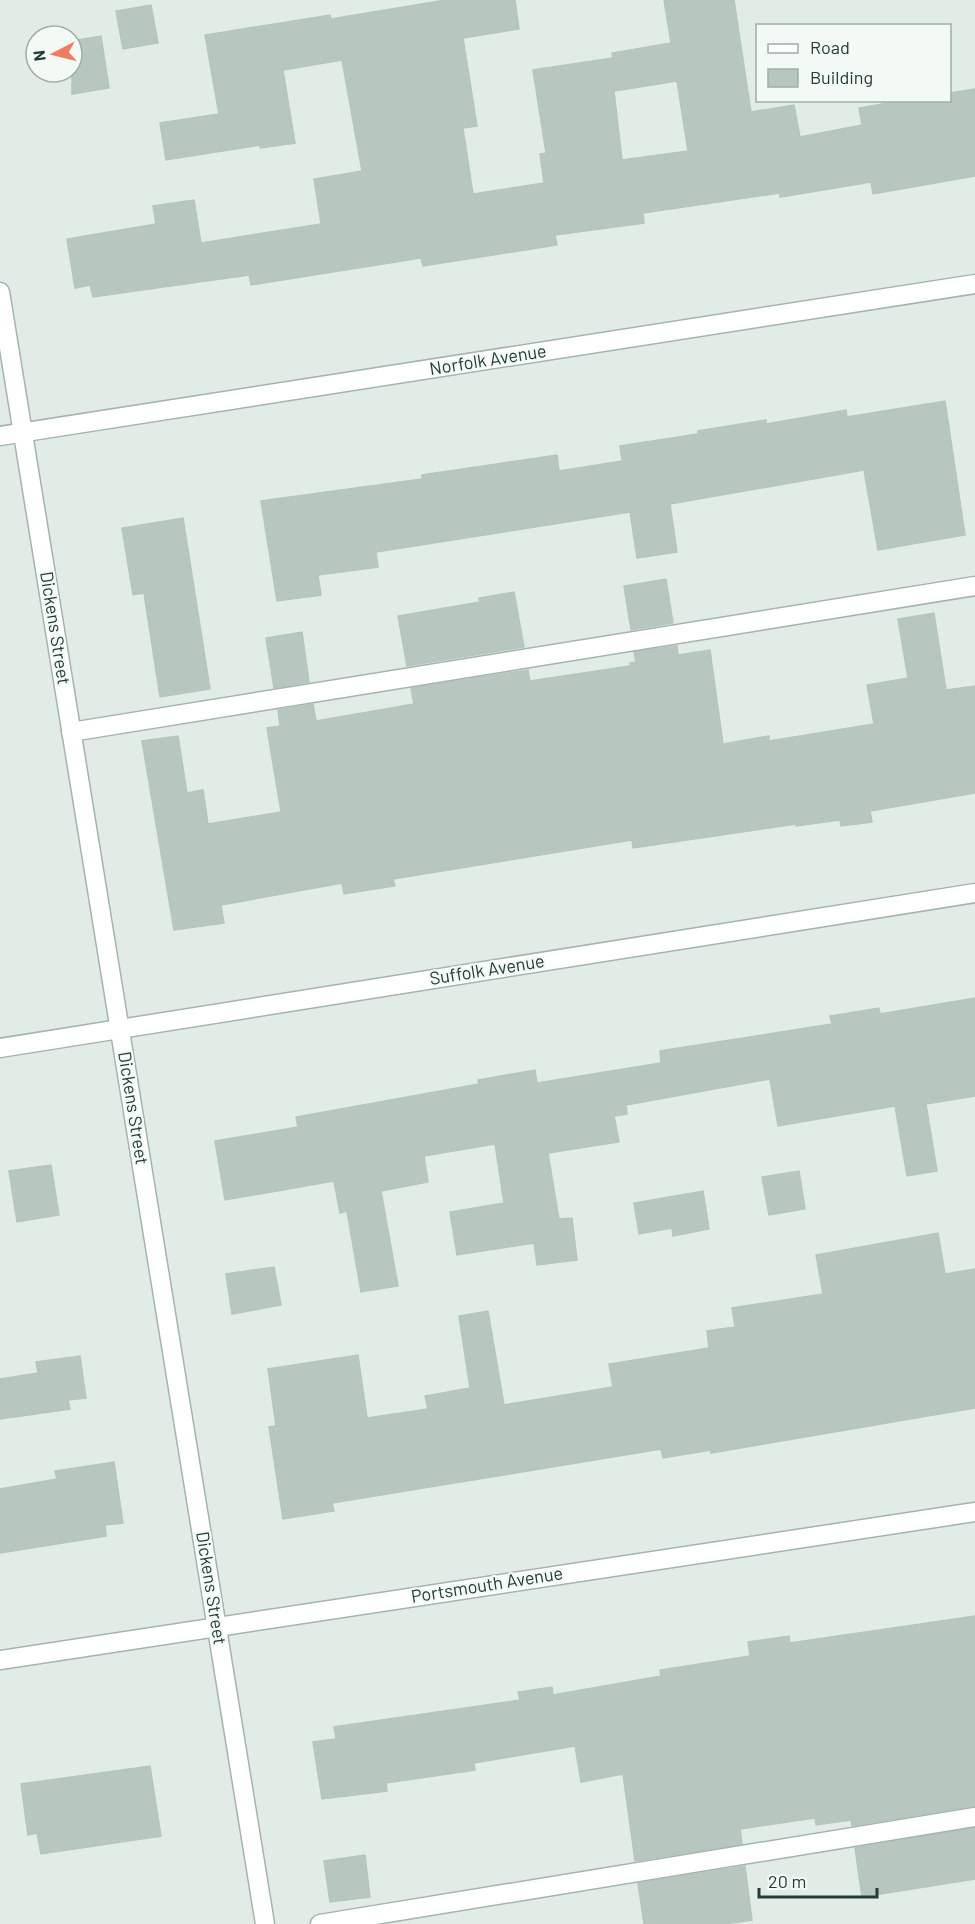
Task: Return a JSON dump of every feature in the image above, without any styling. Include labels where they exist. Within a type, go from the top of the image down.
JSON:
[{"type":"street","name":"Norfolk Avenue","points":[[0,436],[975,284]]},
{"type":"street","name":"Dickens Street","points":[[0,292],[265,1924]]},
{"type":"street","points":[[71,732],[975,586]]},
{"type":"street","name":"Suffolk Avenue","points":[[0,1048],[975,892]]},
{"type":"street","name":"Portsmouth Avenue","points":[[0,1660],[975,1512]]},
{"type":"street","points":[[320,1924],[975,1817]]},
{"type":"building","points":[[446,0],[515,0],[519,29],[463,38],[477,126],[463,128],[473,194],[544,183],[540,154],[546,153],[533,70],[613,58],[612,53],[671,43],[664,0],[734,0],[751,112],[794,105],[800,137],[862,125],[859,108],[894,102],[951,102],[951,93],[975,89],[975,176],[873,194],[871,182],[780,197],[780,193],[643,213],[644,223],[555,235],[557,245],[423,266],[421,258],[251,285],[249,275],[93,297],[90,285],[75,288],[67,239],[156,224],[153,206],[194,200],[201,243],[321,224],[314,179],[362,171],[342,60],[283,70],[295,143],[260,148],[260,145],[166,160],[160,123],[219,114],[205,35],[330,15],[331,19]],"holes":[[[677,81],[688,151],[622,160],[614,91]]]},
{"type":"building","points":[[151,5],[158,43],[123,49],[116,11]]},
{"type":"building","points":[[101,36],[109,88],[72,94],[72,84],[84,84],[84,39]]},
{"type":"building","points":[[945,401],[965,535],[878,550],[864,470],[670,504],[677,552],[637,558],[630,512],[376,552],[378,567],[318,575],[321,595],[277,601],[261,501],[422,479],[422,475],[557,455],[559,471],[622,461],[620,446],[698,434],[698,431],[766,420],[766,424],[846,410],[847,417]]},
{"type":"building","points":[[183,518],[210,689],[160,697],[144,593],[133,595],[122,528]]},
{"type":"building","points":[[666,579],[673,623],[631,630],[624,586]]},
{"type":"building","points":[[514,592],[524,647],[407,666],[398,616],[480,602],[479,598]]},
{"type":"building","points":[[934,613],[946,690],[975,686],[975,793],[870,811],[872,822],[841,826],[840,820],[796,826],[796,824],[633,848],[632,840],[393,879],[395,886],[344,894],[342,883],[221,905],[224,923],[174,930],[142,741],[178,736],[187,793],[203,790],[208,824],[281,812],[267,728],[280,726],[278,710],[313,704],[316,721],[414,704],[411,688],[528,670],[530,681],[630,666],[630,663],[636,662],[634,652],[677,646],[678,655],[710,650],[723,744],[769,736],[769,741],[874,724],[867,685],[908,678],[898,619]]},
{"type":"building","points":[[302,632],[309,682],[274,688],[266,638]]},
{"type":"building","points":[[975,998],[975,1096],[926,1104],[937,1171],[907,1176],[895,1106],[778,1126],[770,1079],[626,1105],[627,1114],[614,1116],[619,1142],[548,1153],[559,1219],[572,1218],[577,1260],[537,1265],[534,1243],[457,1255],[450,1212],[504,1203],[495,1144],[424,1156],[428,1182],[381,1191],[398,1286],[361,1292],[347,1211],[340,1213],[334,1181],[225,1200],[215,1141],[298,1127],[296,1117],[479,1084],[478,1080],[535,1070],[537,1083],[661,1063],[660,1051],[832,1024],[830,1016],[879,1008],[880,1014]]},
{"type":"building","points":[[51,1165],[59,1215],[17,1222],[9,1171]]},
{"type":"building","points":[[799,1171],[805,1209],[769,1215],[762,1177]]},
{"type":"building","points":[[703,1191],[709,1229],[673,1236],[672,1228],[639,1234],[634,1203]]},
{"type":"building","points":[[938,1233],[945,1274],[975,1269],[975,1408],[711,1453],[711,1450],[663,1458],[661,1449],[332,1503],[334,1511],[283,1519],[269,1427],[276,1426],[268,1369],[358,1355],[367,1418],[428,1409],[425,1396],[470,1388],[459,1316],[488,1311],[504,1405],[613,1387],[609,1364],[709,1348],[707,1331],[735,1327],[732,1308],[823,1294],[816,1255]]},
{"type":"building","points":[[274,1267],[281,1305],[232,1314],[226,1274]]},
{"type":"building","points":[[80,1356],[86,1398],[68,1400],[70,1409],[0,1419],[0,1379],[38,1373],[36,1362]]},
{"type":"building","points":[[114,1462],[123,1523],[105,1525],[106,1536],[0,1553],[0,1489],[57,1479],[55,1471]]},
{"type":"building","points":[[975,1616],[975,1806],[852,1826],[851,1820],[816,1825],[815,1818],[740,1829],[742,1844],[635,1861],[623,1774],[581,1782],[575,1746],[474,1763],[475,1770],[386,1783],[387,1791],[322,1799],[313,1742],[336,1739],[334,1727],[520,1700],[518,1692],[552,1687],[553,1695],[661,1676],[660,1670],[750,1656],[748,1642],[789,1636],[790,1643]]},
{"type":"building","points":[[150,1766],[161,1836],[41,1854],[37,1833],[28,1835],[21,1784]]},
{"type":"building","points":[[975,1828],[975,1879],[862,1897],[855,1848]]},
{"type":"building","points":[[365,1855],[370,1897],[330,1902],[324,1861]]},
{"type":"building","points":[[745,1866],[752,1920],[725,1924],[644,1924],[638,1883]]}]
